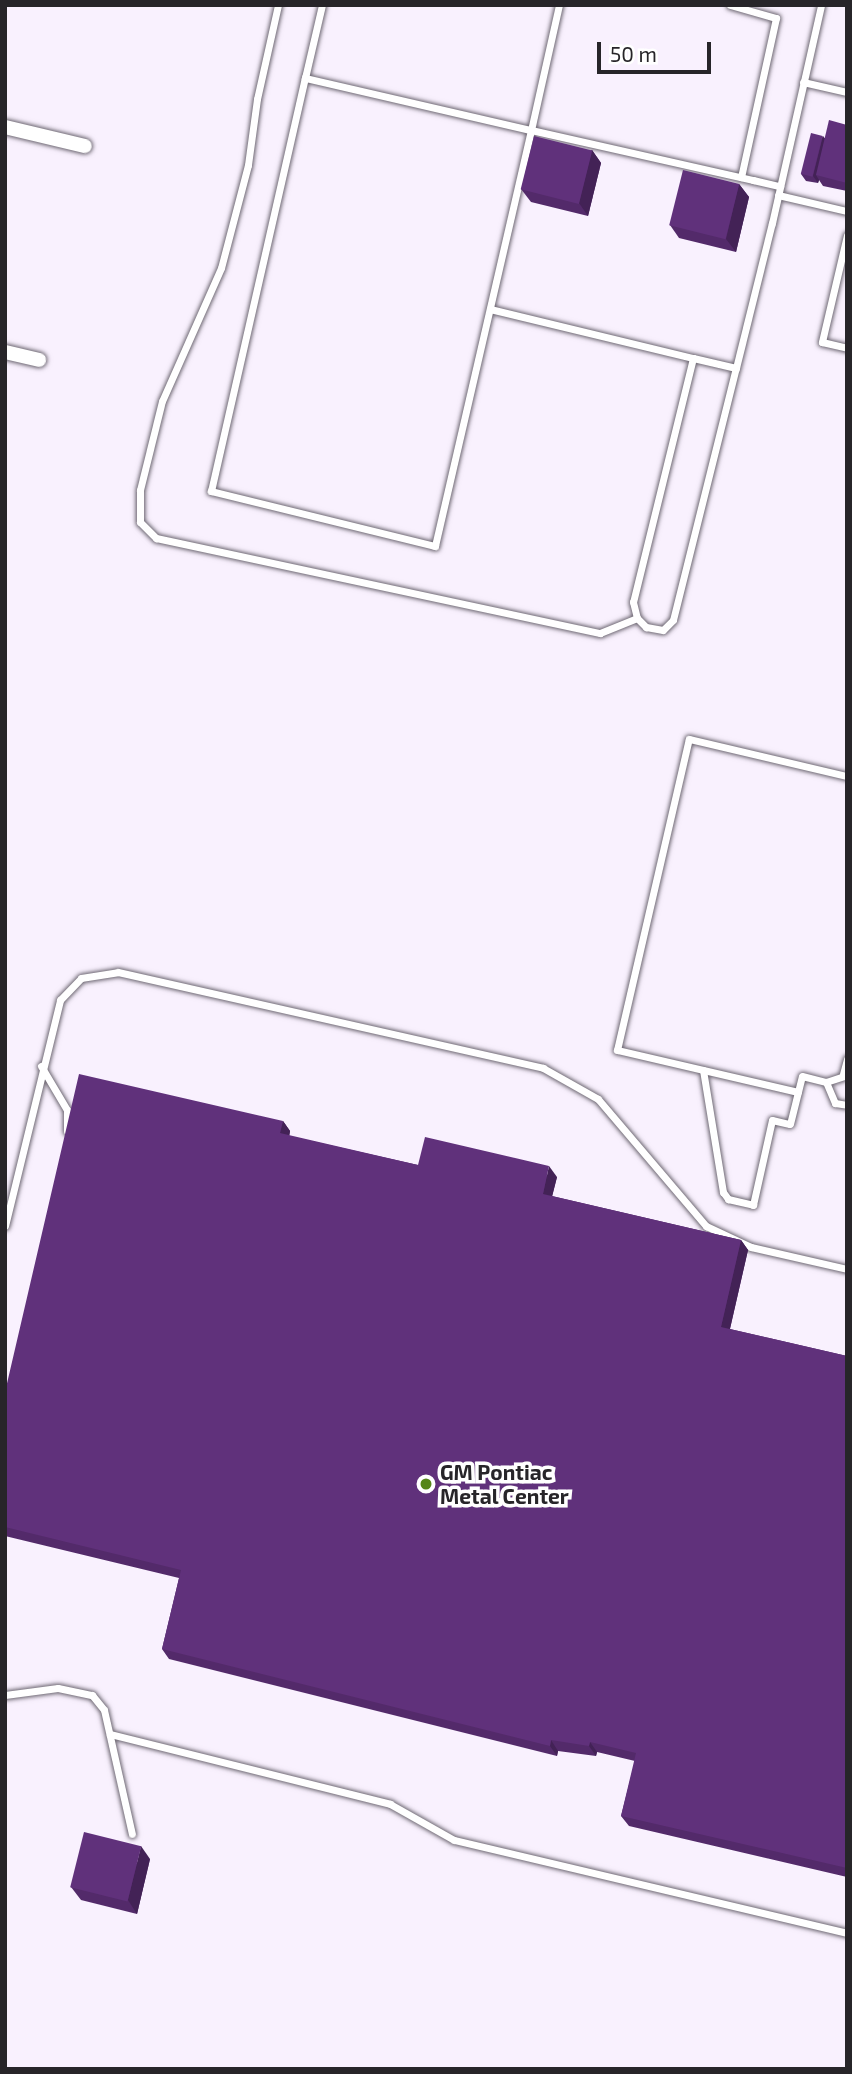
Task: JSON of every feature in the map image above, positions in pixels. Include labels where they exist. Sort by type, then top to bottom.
[{"type":"street","points":[[5,127],[85,146]]},
{"type":"street","points":[[5,352],[38,360]]},
{"type":"lane","points":[[278,5],[248,165],[224,256],[162,401],[140,490],[140,522],[156,538],[223,554],[243,553],[600,633],[636,618]]},
{"type":"lane","points":[[322,5],[211,491],[435,547],[559,5]]},
{"type":"lane","points":[[730,5],[776,18],[741,177]]},
{"type":"lane","points":[[693,358],[633,602],[636,618],[646,627],[663,630],[673,620],[778,195],[821,5]]},
{"type":"lane","points":[[305,78],[780,186]]},
{"type":"lane","points":[[803,82],[847,92]]},
{"type":"lane","points":[[778,195],[847,211]]},
{"type":"lane","points":[[847,235],[822,342],[847,348]]},
{"type":"lane","points":[[490,309],[736,368]]},
{"type":"lane","points":[[798,1092],[617,1049],[689,739],[847,776]]},
{"type":"lane","points":[[5,1226],[41,1066],[60,1000],[81,978],[118,972],[543,1068],[598,1099],[706,1226],[751,1247],[847,1269]]},
{"type":"lane","points":[[702,1070],[723,1192],[728,1199],[753,1205],[772,1120],[790,1124],[802,1076],[826,1082],[845,1075],[847,1059]]},
{"type":"lane","points":[[41,1066],[67,1110],[65,1141]]},
{"type":"lane","points":[[826,1082],[835,1103],[847,1105]]},
{"type":"lane","points":[[5,1695],[58,1688],[92,1695],[104,1710],[132,1834]]},
{"type":"lane","points":[[110,1734],[390,1804],[454,1840],[847,1933]]},
{"type":"building","points":[[829,120],[847,125],[847,183],[816,175]]},
{"type":"building","points":[[811,133],[823,136],[812,177],[801,174]]},
{"type":"building","points":[[534,136],[592,151],[579,204],[521,189]]},
{"type":"building","points":[[683,170],[739,184],[725,239],[669,225]]},
{"type":"building","name":"GM Pontiac Metal Center","points":[[79,1074],[283,1121],[280,1133],[418,1165],[425,1137],[549,1166],[543,1194],[741,1240],[721,1327],[847,1356],[847,1868],[621,1816],[636,1753],[590,1742],[589,1746],[551,1740],[550,1746],[162,1649],[181,1570],[5,1527],[5,1392]]},
{"type":"building","points":[[84,1832],[141,1846],[127,1902],[70,1887]]},
{"type":"place","name":"GM Pontiac Metal Center","points":[[426,1484]]}]
